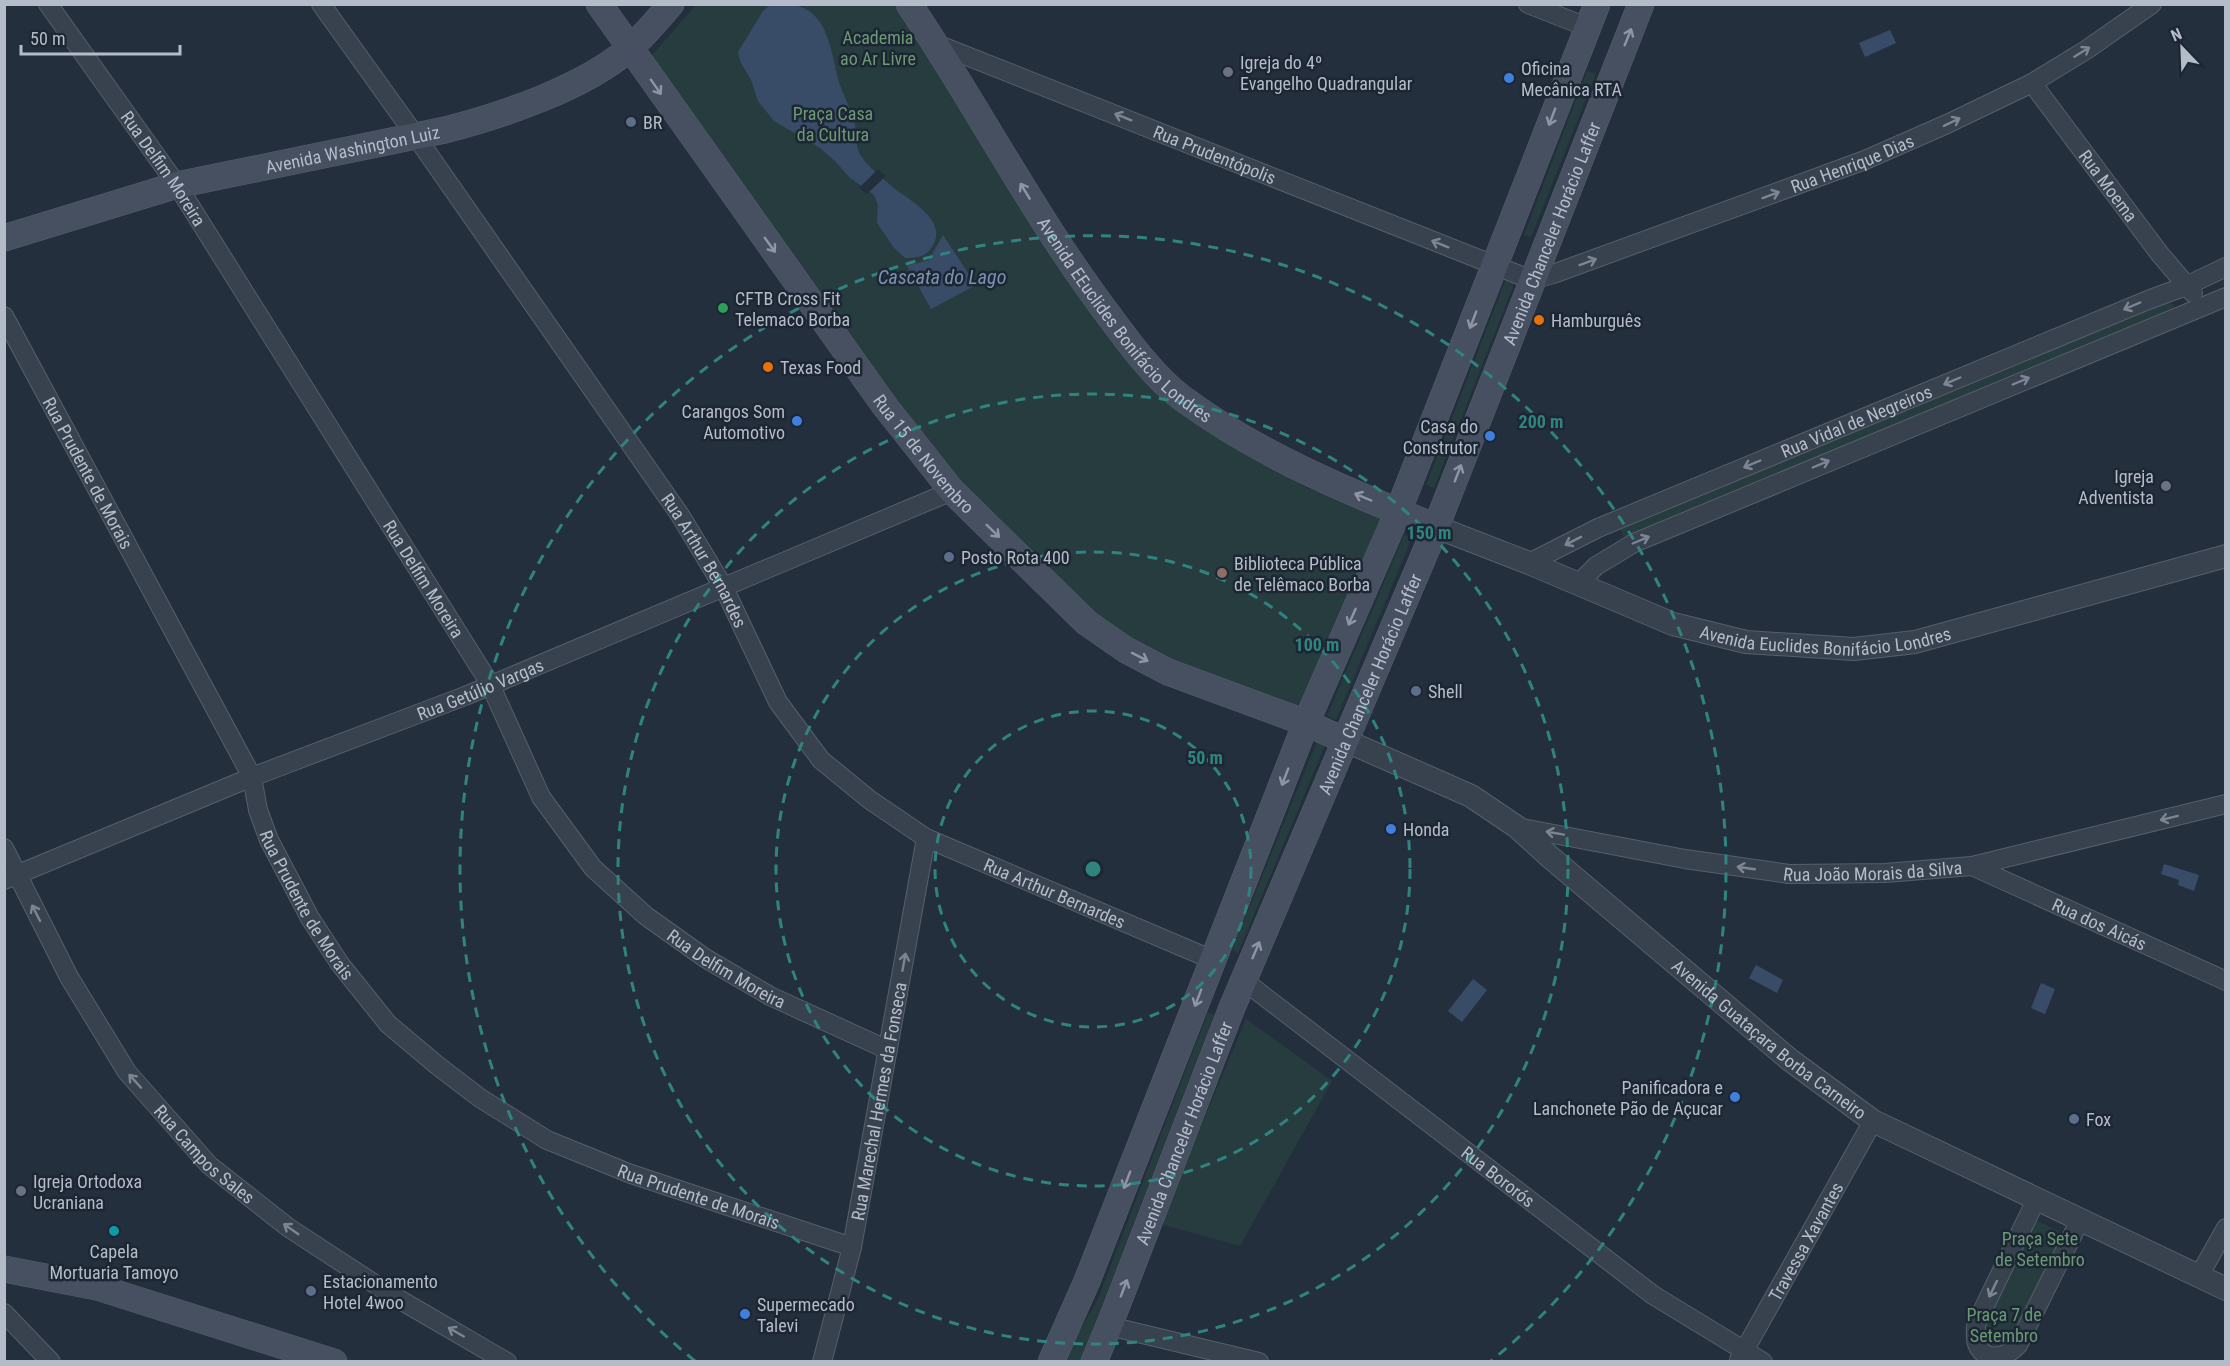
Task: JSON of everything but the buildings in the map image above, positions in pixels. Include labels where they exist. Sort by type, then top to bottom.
[{"type":"main road","name":"Rua 15 de Novembro","points":[[598,4],[884,405],[952,491],[1087,622],[1126,650],[1168,672],[1306,723],[1344,740]]},
{"type":"main road","name":"Avenida Washington Luiz","points":[[4,238],[177,185],[445,130],[483,120],[565,88],[630,48],[672,4]]},
{"type":"main road","name":"Avenida EEuclides Bonifácio Londres","points":[[909,4],[1084,284],[1139,355],[1181,397],[1229,429],[1296,468],[1437,527]]},
{"type":"main road","name":"Avenida Chanceler Horácio Laffer","points":[[1094,1362],[1243,980],[1437,527],[1641,4]]},
{"type":"main road","name":"Avenida Chanceler Horácio Laffer","points":[[1052,1362],[1087,1281],[1306,723],[1398,512],[1592,16]]},
{"type":"main road","points":[[4,1269],[97,1287],[334,1362]]},
{"type":"street","name":"Rua Delfim Moreira","points":[[48,4],[177,185],[490,684],[541,797],[593,868],[637,908],[705,958],[770,996],[888,1050]]},
{"type":"street","name":"Rua Arthur Bernardes","points":[[321,4],[680,516],[724,588],[778,702],[821,760],[870,800],[926,838],[1213,960]]},
{"type":"street","points":[[1528,4],[1592,16]]},
{"type":"street","name":"Rua Henrique Dias","points":[[1532,280],[1865,160],[1947,124],[2032,82],[2086,50],[2151,4]]},
{"type":"street","name":"Rua Prudentópolis","points":[[934,43],[1532,280]]},
{"type":"street","name":"Rua Moema","points":[[2032,82],[2159,254],[2205,306]]},
{"type":"street","name":"Rua Vidal de Negreiros","points":[[1529,563],[1598,528],[2186,286],[2226,267]]},
{"type":"street","name":"Rua Vidal de Negreiros","points":[[1577,585],[1596,566],[1634,543],[2226,297]]},
{"type":"street","name":"Rua Prudente de Morais","points":[[4,316],[252,777],[258,810],[269,840],[310,918],[340,964],[388,1024],[480,1098],[548,1140],[631,1174],[852,1247]]},
{"type":"street","name":"Rua Getúlio Vargas","points":[[11,877],[252,777],[465,696],[952,491]]},
{"type":"street","name":"Avenida Euclides Bonifácio Londres","points":[[1437,527],[1673,624],[1746,642],[1854,649],[1916,642],[2226,556]]},
{"type":"street","name":"Avenida Guataçara Borba Carneiro","points":[[1344,740],[1471,796],[1517,827],[1790,1060],[1873,1121],[2226,1289]]},
{"type":"street","name":"Rua João Morais da Silva","points":[[1517,827],[1685,860],[1789,874],[1885,873],[1972,866],[2226,804]]},
{"type":"street","name":"Rua Marechal Hermes da Fonseca","points":[[822,1362],[852,1247],[926,838]]},
{"type":"street","name":"Rua Campos Sales","points":[[4,848],[11,877],[127,1072],[209,1164],[289,1228],[390,1294],[507,1362]]},
{"type":"street","name":"Rua dos Aicás","points":[[1972,866],[2226,981]]},
{"type":"street","name":"Rua Bororós","points":[[1243,980],[1653,1295],[1741,1356],[1764,1362]]},
{"type":"street","name":"Travessa Xavantes","points":[[1741,1356],[1873,1121]]},
{"type":"street","points":[[2037,1198],[1976,1324],[1976,1342],[1981,1351],[1988,1356],[2003,1356],[2018,1345],[2080,1220]]},
{"type":"street","points":[[2199,1276],[2226,1228]]},
{"type":"street","points":[[4,1313],[51,1362]]},
{"type":"street","points":[[1109,1326],[1259,1362]]},
{"type":"green space","name":"Praça Casa da Cultura","points":[[696,5],[898,5],[1119,350],[1195,424],[1308,488],[1388,520],[1300,712],[1132,646],[982,511],[903,419],[645,63]]},
{"type":"green space","points":[[1587,71],[1596,74],[1531,237],[1524,235]]},
{"type":"green space","points":[[1507,276],[1516,279],[1434,488],[1426,485]]},
{"type":"green space","points":[[2163,301],[2175,305],[2168,314],[1625,541],[1618,523]]},
{"type":"green space","points":[[1404,535],[1412,538],[1336,720],[1327,716]]},
{"type":"green space","points":[[1318,739],[1326,743],[1238,953],[1232,950]]},
{"type":"green space","points":[[1208,1012],[1214,1015],[1083,1361],[1062,1362],[1098,1299]]},
{"type":"green space","points":[[1246,1019],[1332,1081],[1240,1246],[1160,1224]]},
{"type":"green space","name":"Praça Sete de Setembro","points":[[2030,1217],[2071,1237],[2004,1354],[1978,1341]]},
{"type":"water","points":[[790,4],[805,9],[821,24],[854,120],[856,143],[861,156],[881,177],[918,205],[932,220],[936,237],[930,250],[924,255],[905,258],[894,248],[877,223],[878,205],[874,195],[849,177],[820,148],[774,121],[758,101],[738,52],[763,11],[770,5]]},
{"type":"water","points":[[1890,30],[1896,43],[1865,57],[1859,43]]},
{"type":"water","name":"Cascata do Lago","points":[[943,235],[976,285],[931,309],[907,266],[929,260]]},
{"type":"water","points":[[2164,864],[2199,875],[2194,891],[2178,885],[2179,880],[2161,874]]},
{"type":"water","points":[[1756,965],[1783,980],[1777,993],[1749,978]]},
{"type":"water","points":[[1473,979],[1487,990],[1462,1022],[1448,1011]]},
{"type":"water","points":[[2041,983],[2055,989],[2045,1014],[2031,1008]]},
{"type":"pier","points":[[878,169],[886,176],[867,194],[859,188]]},
{"type":"place","name":"Igreja do 4º Evangelho Quadrangular","points":[[1228,72]]},
{"type":"place","name":"Oficina Mecânica RTA","points":[[1509,78]]},
{"type":"place","name":"BR","points":[[631,122]]},
{"type":"place","name":"CFTB Cross Fit Telemaco Borba","points":[[723,308]]},
{"type":"place","name":"Hamburguês","points":[[1539,320]]},
{"type":"place","name":"Texas Food","points":[[768,367]]},
{"type":"place","name":"Carangos Som Automotivo","points":[[797,421]]},
{"type":"place","name":"Casa do Construtor","points":[[1490,436]]},
{"type":"place","name":"Igreja Adventista","points":[[2166,486]]},
{"type":"place","name":"Posto Rota 400","points":[[949,557]]},
{"type":"place","name":"Biblioteca Pública de Telêmaco Borba","points":[[1222,573]]},
{"type":"place","name":"Shell","points":[[1416,691]]},
{"type":"place","name":"Honda","points":[[1391,829]]},
{"type":"place","name":"Panificadora e Lanchonete Pão de Açucar","points":[[1735,1097]]},
{"type":"place","name":"Fox","points":[[2074,1119]]},
{"type":"place","name":"Igreja Ortodoxa Ucraniana","points":[[21,1191]]},
{"type":"place","name":"Capela Mortuaria Tamoyo","points":[[114,1231]]},
{"type":"place","name":"Estacionamento Hotel 4woo","points":[[311,1291]]},
{"type":"place","name":"Supermecado Talevi","points":[[745,1314]]},
{"type":"park label","name":"Academia ao Ar Livre","points":[[878,47]]},
{"type":"park label","name":"Praça 7 de Setembro","points":[[2004,1324]]}]
